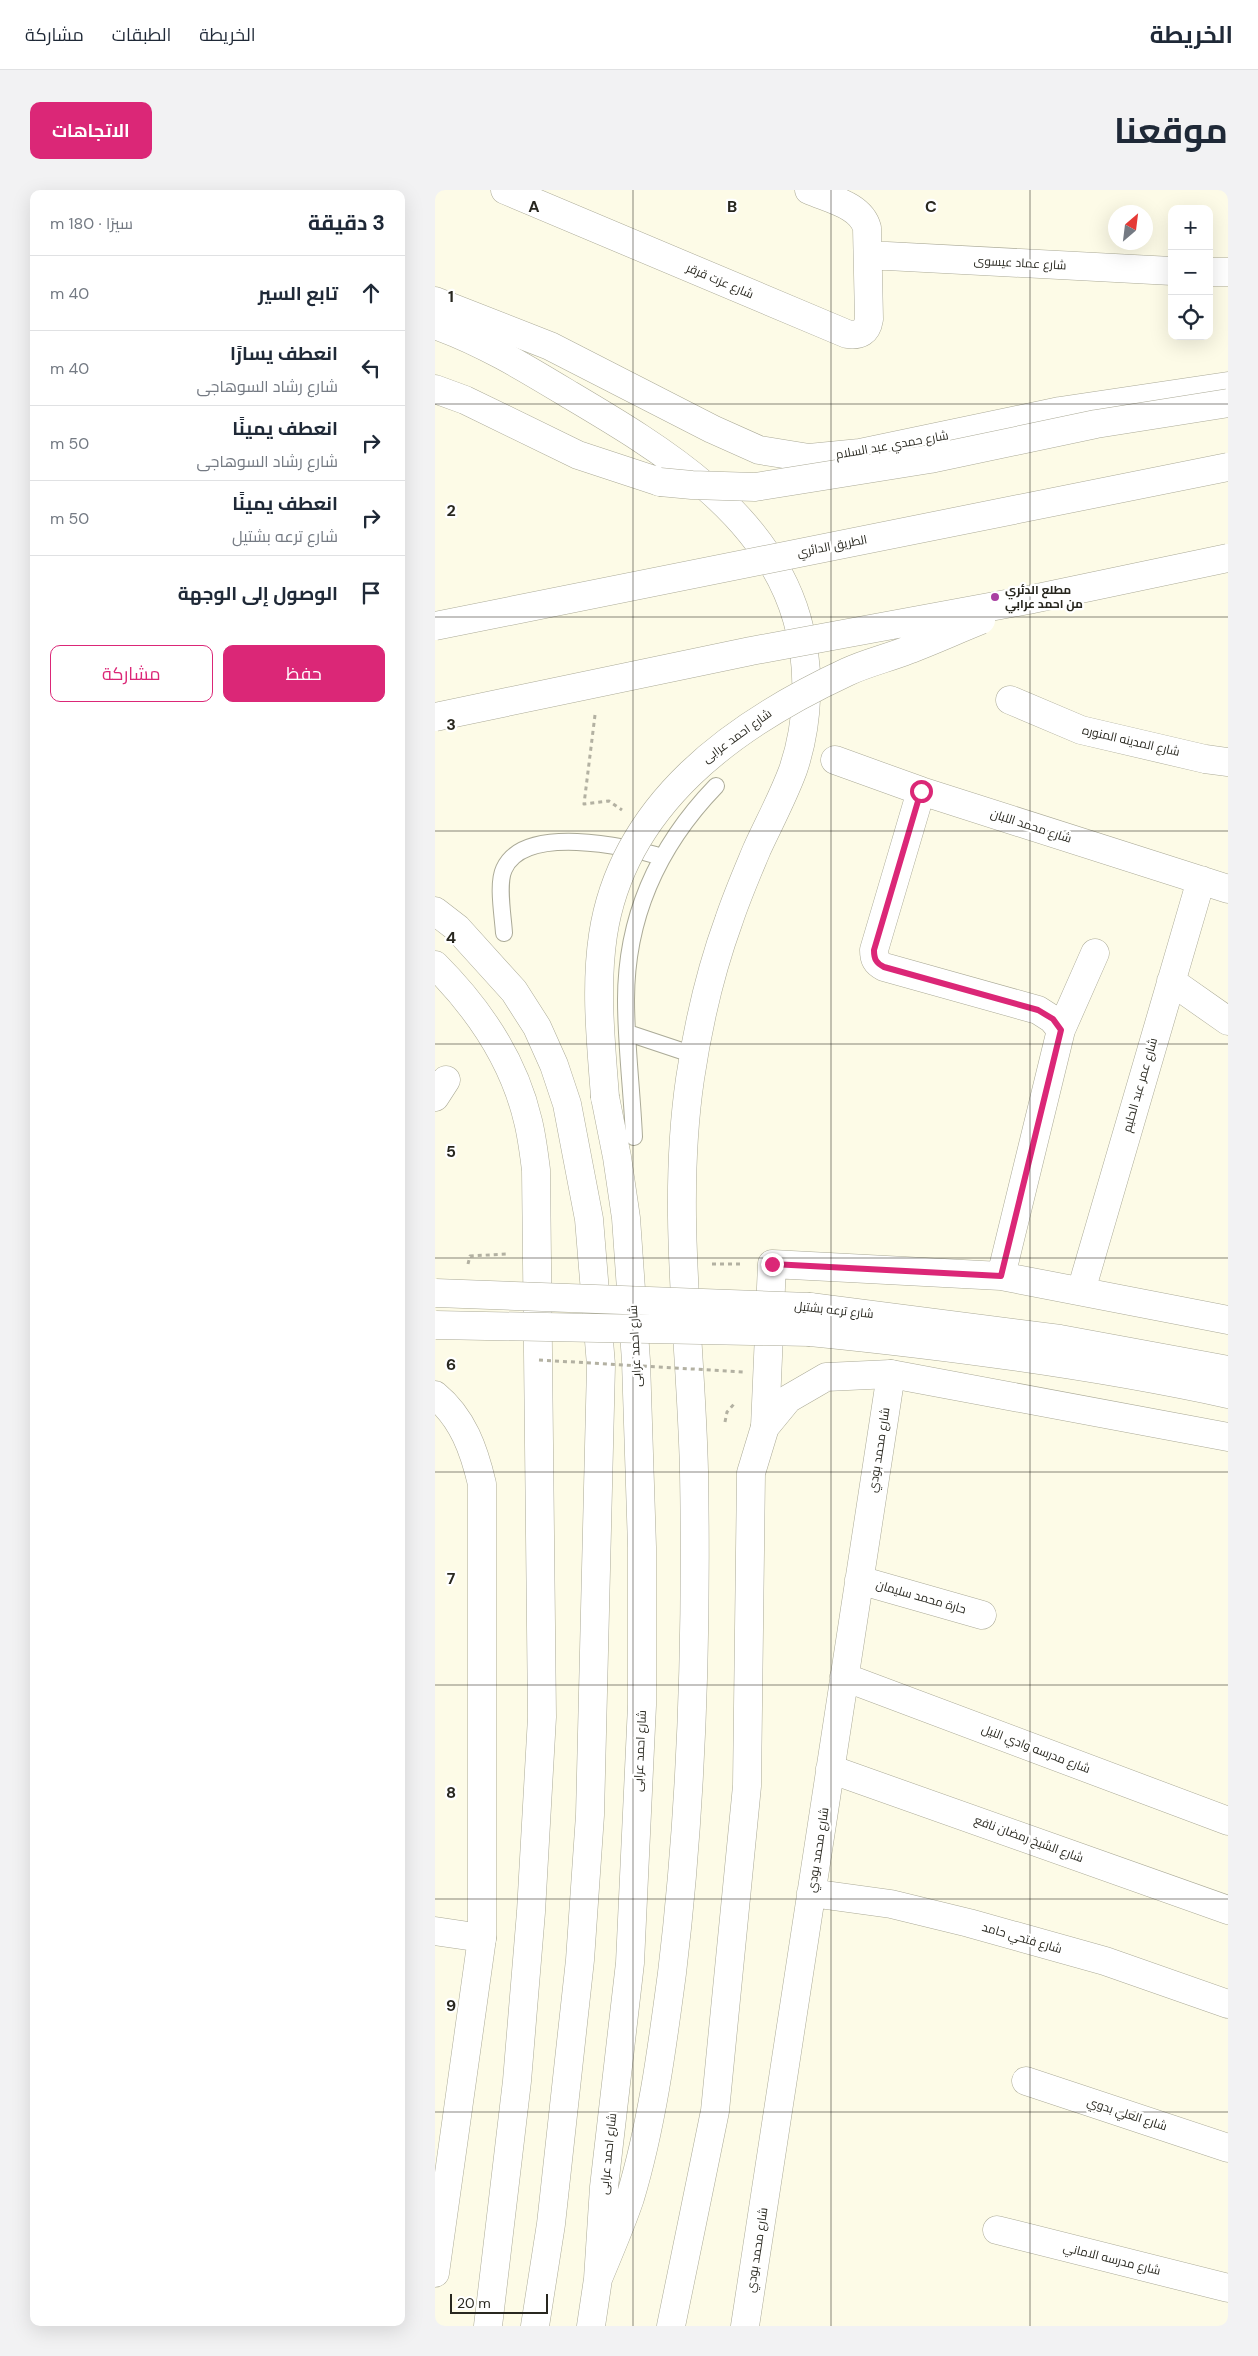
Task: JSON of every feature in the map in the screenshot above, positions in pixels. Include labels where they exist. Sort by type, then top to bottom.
[{"type":"main road","name":"شارع عزت قرقر","points":[[505,190],[855,336],[863,333],[868,327],[868,255]]},
{"type":"main road","points":[[809,190],[861,214],[867,228],[868,255]]},
{"type":"main road","name":"شارع عماد عيسوى","points":[[868,255],[1168,271]]},
{"type":"main road","points":[[1213,272],[1228,272]]},
{"type":"main road","name":"شارع حمدي عبد السلام","points":[[435,301],[479,331],[550,346],[712,429],[759,450],[809,458],[860,453],[1060,411],[1228,386]]},
{"type":"main road","points":[[435,325],[479,331],[668,456],[711,491],[751,530],[778,572],[797,619],[806,668],[805,719],[794,767],[727,924],[705,1002],[694,1055],[686,1115],[683,1164],[684,1264],[694,1479],[693,1691],[682,1883],[664,2032],[650,2116],[629,2198],[599,2279]]},
{"type":"main road","points":[[435,389],[465,400],[578,455],[660,482],[755,487],[930,459],[1096,424],[1228,403]]},
{"type":"main road","name":"الطريق الدائري","points":[[435,626],[1228,466]]},
{"type":"main road","points":[[435,716],[751,651],[1028,600],[1228,558]]},
{"type":"main road","name":"شارع احمد عرابى","points":[[591,2326],[599,2279],[605,2170],[630,1963],[642,1696],[643,1547],[636,1360],[626,1218],[617,1157],[605,1097],[600,1037],[599,977],[603,934],[614,892],[630,853],[652,816],[679,783],[711,753],[777,707],[849,671],[907,651],[1028,600]]},
{"type":"main road","name":"شارع المدينه المنوره","points":[[1010,700],[1081,730],[1205,759],[1228,762]]},
{"type":"main road","name":"شارع محمد اللبان","points":[[835,760],[921,791],[1228,889]]},
{"type":"main road","points":[[921,791],[874,950],[874,957],[878,964],[1038,1010],[1053,1019],[1061,1030]]},
{"type":"main road","name":"شارع عمر عبد الحليم","points":[[1081,1291],[1201,880]]},
{"type":"main road","points":[[435,911],[457,928],[514,991],[537,1027],[554,1065],[567,1104],[589,1218],[601,1366],[590,1815],[580,1960],[551,2224],[535,2326]]},
{"type":"main road","points":[[1001,1276],[1061,1030],[1095,953]]},
{"type":"main road","points":[[435,965],[457,987],[488,1028],[511,1072],[528,1120],[537,1170],[542,1717],[531,1912],[517,2081],[488,2326]]},
{"type":"main road","points":[[1171,981],[1228,1021]]},
{"type":"main road","points":[[671,2326],[715,2111],[747,1786],[751,1473],[765,1427],[772,1264],[1001,1276],[1228,1320]]},
{"type":"main road","name":"شارع ترعه بشتيل","points":[[436,1293],[810,1319],[1060,1339],[1228,1370]]},
{"type":"main road","name":"شارع ترعه بشتيل","points":[[436,1325],[810,1319],[1167,1381],[1228,1394]]},
{"type":"main road","points":[[765,1427],[788,1399],[827,1377],[891,1374],[1228,1437]]},
{"type":"main road","name":"شارع محمد بودي","points":[[745,2326],[891,1374]]},
{"type":"main road","points":[[435,1395],[455,1417],[468,1437],[477,1460],[482,1484],[482,1938],[435,2273]]},
{"type":"main road","name":"حارة محمد سليمان","points":[[859,1580],[982,1615]]},
{"type":"main road","name":"شارع مدرسه وادي النيل","points":[[844,1677],[1228,1821]]},
{"type":"main road","name":"شارع الشيخ رمضان نافع","points":[[830,1769],[1228,1910]]},
{"type":"main road","name":"شارع فتحي حامد","points":[[811,1893],[891,1904],[969,1923],[1105,1961],[1228,2004]]},
{"type":"main road","points":[[435,1931],[482,1938]]},
{"type":"main road","name":"شارع العلي بدوي","points":[[1026,2081],[1228,2148]]},
{"type":"main road","name":"شارع مدرسه الاماني","points":[[997,2230],[1228,2288]]},
{"type":"lane","points":[[634,1136],[625,1000],[632,936],[641,905],[662,857],[682,824],[716,786]]},
{"type":"lane","points":[[504,933],[501,878],[504,868],[519,852],[528,848],[557,843],[595,843],[634,849],[662,857]]},
{"type":"lane","points":[[628,1033],[694,1055]]},
{"type":"path","points":[[584,804],[590,750]]},
{"type":"path","points":[[684,1264],[772,1264]]},
{"type":"path","points":[[537,1360],[744,1372]]},
{"type":"place","name":"مطلع الدئري من احمد عرابي","points":[[995,597]]},
{"type":"route","points":[[772,1264],[1001,1276],[1061,1030],[1053,1019],[1038,1010],[878,964],[874,957],[874,950],[921,791]]}]
